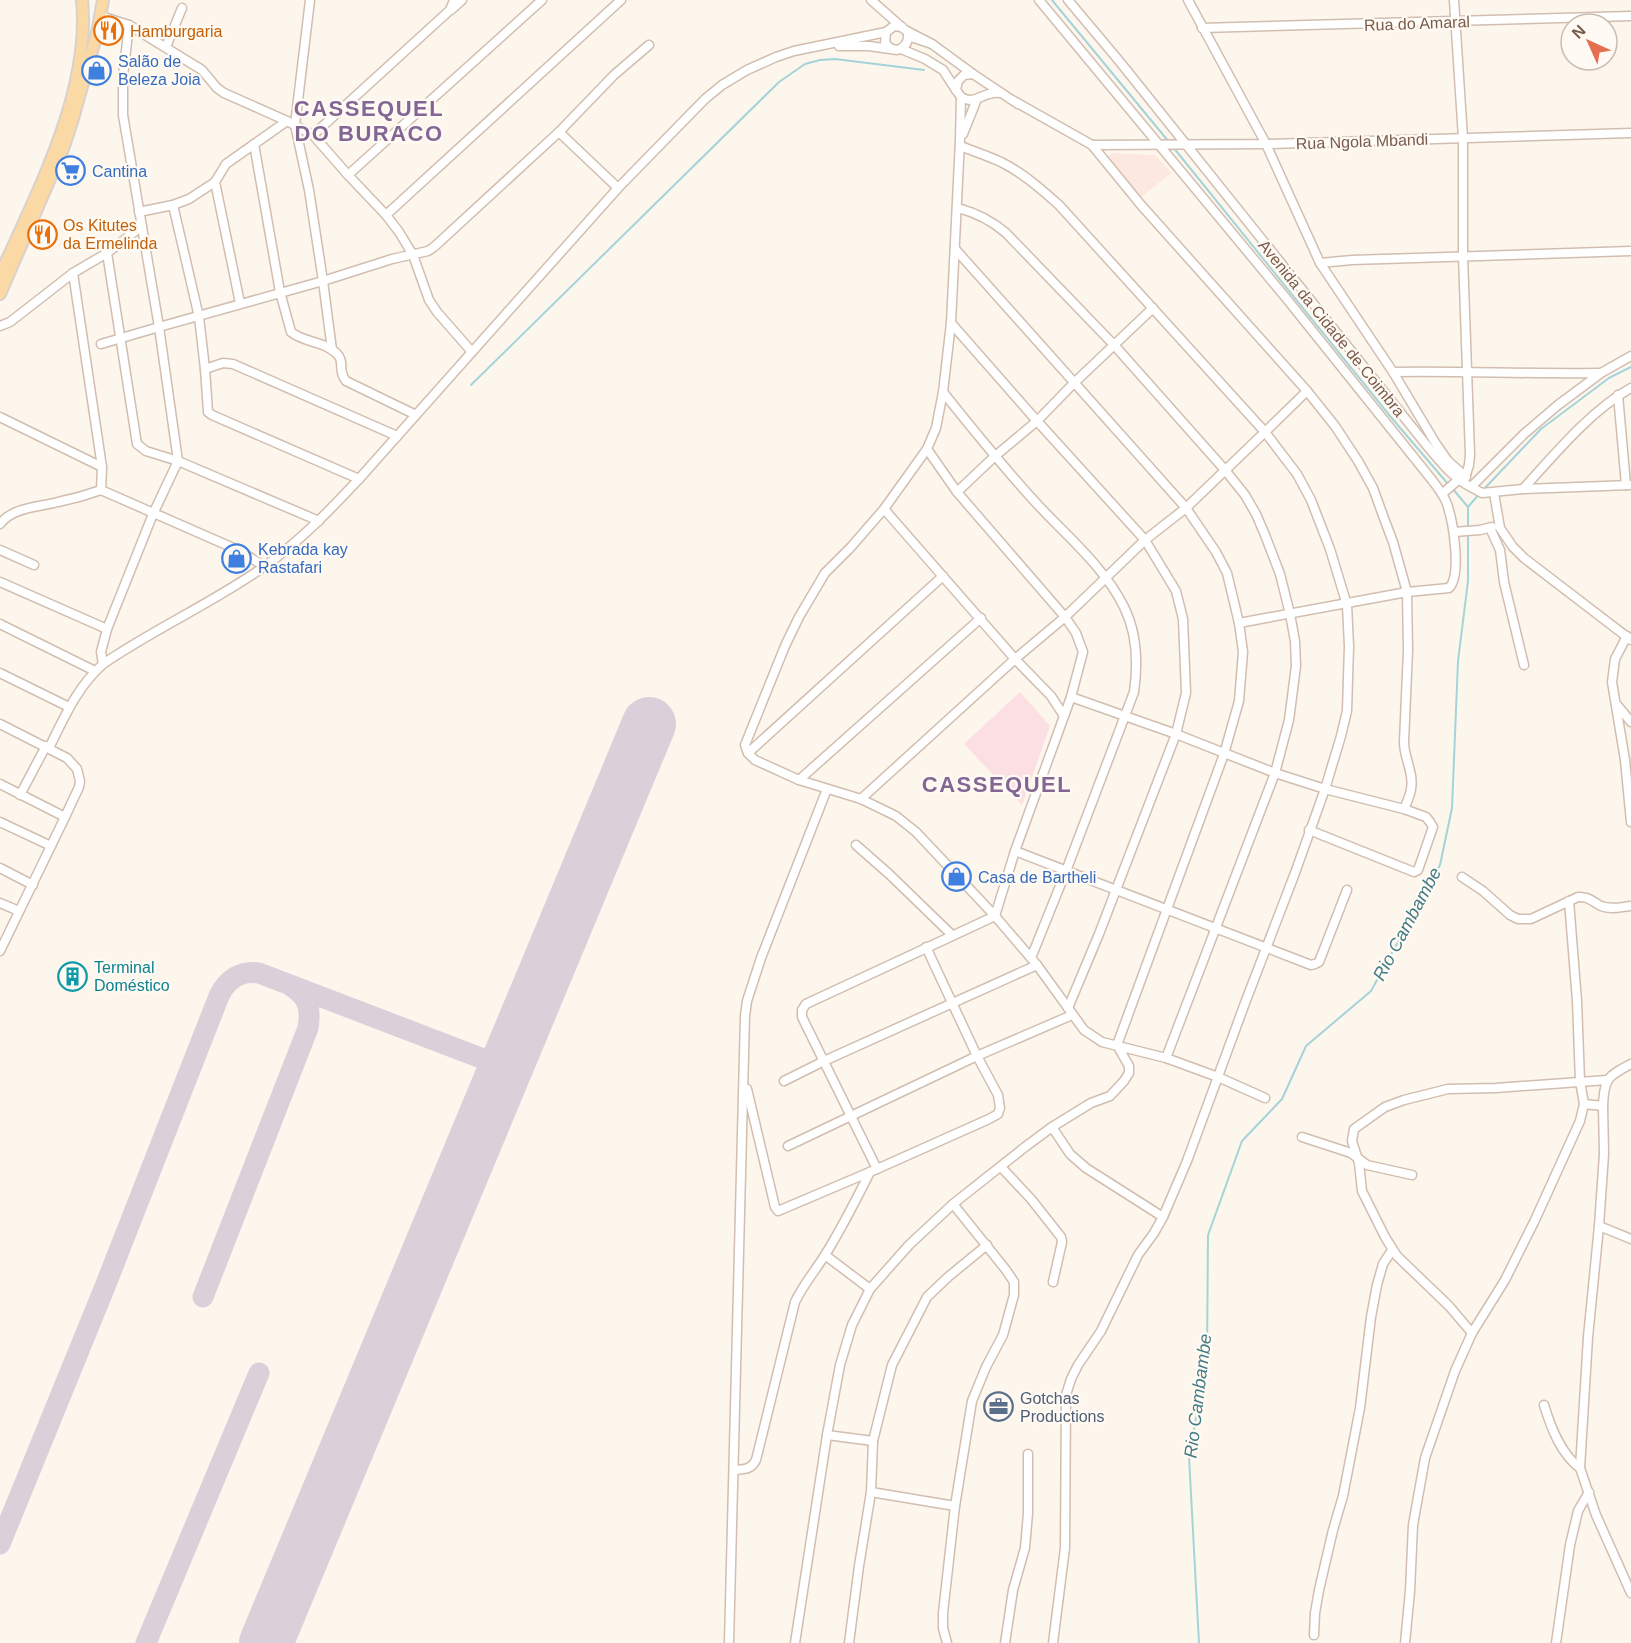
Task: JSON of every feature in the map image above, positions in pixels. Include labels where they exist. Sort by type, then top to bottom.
[{"type":"main road","points":[[0,274],[42,181],[66,116],[81,48],[82,0]]},
{"type":"main road","points":[[0,294],[63,149],[101,16],[103,0]]},
{"type":"street","points":[[310,0],[291,123],[309,190],[332,350]]},
{"type":"street","points":[[450,10],[454,0]]},
{"type":"street","points":[[313,135],[462,0]]},
{"type":"street","points":[[348,175],[542,0]]},
{"type":"street","points":[[386,215],[621,0]]},
{"type":"street","name":"Avenida da Cidade de Coimbra","points":[[1039,0],[1444,492],[1457,532],[1453,584],[1449,588],[1407,592]]},
{"type":"street","name":"Avenida da Cidade de Coimbra","points":[[1068,0],[1120,62],[1183,146],[1428,447],[1463,482]]},
{"type":"street","points":[[1188,0],[1266,144],[1320,263],[1393,372],[1436,444],[1463,482],[1482,493],[1629,485],[1618,394]]},
{"type":"street","points":[[1454,0],[1463,138],[1463,256],[1470,455],[1463,482]]},
{"type":"street","points":[[874,3],[902,27],[932,44],[1018,104]]},
{"type":"street","points":[[874,3],[888,30]]},
{"type":"street","points":[[166,47],[182,8]]},
{"type":"street","points":[[101,16],[129,26],[166,47],[202,70],[224,93],[313,135],[399,232],[413,255],[429,300],[472,352]]},
{"type":"street","name":"Rua do Amaral","points":[[1202,28],[1631,16]]},
{"type":"street","points":[[103,664],[100,652],[107,629],[153,514],[178,461],[159,327],[123,115],[123,76],[129,26]]},
{"type":"street","points":[[20,795],[69,707],[94,671],[245,580],[285,551],[319,521],[618,188],[705,99],[722,85],[747,70],[776,57],[888,30],[894,26],[902,27]]},
{"type":"street","points":[[888,30],[884,39],[890,48],[925,58],[943,70],[959,96],[969,101],[999,93],[1092,145],[1141,205],[1307,391],[1335,426],[1373,488],[1393,543],[1407,592],[1408,650],[1404,752],[1412,783],[1411,794],[1404,809]]},
{"type":"street","points":[[794,51],[844,45],[897,49],[907,44],[908,36],[932,44]]},
{"type":"street","points":[[101,344],[392,259],[428,251],[559,132],[614,75],[649,45]]},
{"type":"street","points":[[960,143],[984,87],[981,79],[976,75],[964,75],[958,81],[956,90],[959,96],[960,143],[956,250],[951,323],[943,392],[936,428],[927,449],[884,509],[825,573],[785,646],[745,746],[754,760],[799,780],[861,799],[896,816],[916,832],[1034,962],[1084,1030],[1093,1037],[1102,1042],[1166,1058],[1218,1077],[1265,1098]]},
{"type":"street","points":[[139,212],[189,199],[215,182],[226,164],[254,144],[291,123]]},
{"type":"street","points":[[559,132],[618,188]]},
{"type":"street","name":"Rua Ngola Mbandi","points":[[1092,145],[1183,146],[1631,133]]},
{"type":"street","points":[[960,143],[1001,162],[1029,179],[1059,205],[1265,432],[1297,474],[1311,500],[1330,549],[1347,604],[1349,646],[1347,711],[1325,789],[1187,1161],[1163,1217],[1138,1255],[1101,1331],[1078,1365],[1066,1395],[1065,1548],[1053,1643]]},
{"type":"street","points":[[254,144],[280,292],[293,334],[332,350],[342,360],[340,372],[346,381],[416,415]]},
{"type":"street","points":[[215,182],[240,303]]},
{"type":"street","points":[[173,205],[199,316],[208,412],[359,478]]},
{"type":"street","points":[[958,208],[983,216],[1006,233],[1115,346],[1225,470],[1245,495],[1256,514],[1280,574],[1290,614],[1295,641],[1296,666],[1289,720],[1275,773],[1166,1058]]},
{"type":"street","points":[[0,326],[10,322],[73,273],[107,253],[142,226]]},
{"type":"street","points":[[795,1643],[827,1434],[840,1365],[852,1325],[870,1289],[909,1245],[953,1204],[1052,1127],[1091,1103],[1110,1096],[1124,1082],[1129,1066],[1117,1045],[1224,754],[1239,700],[1243,652],[1239,623],[1227,573],[1216,552],[1186,508],[956,250]]},
{"type":"street","points":[[1320,263],[1631,251]]},
{"type":"street","points":[[107,253],[137,444],[146,451],[178,461],[319,521]]},
{"type":"street","points":[[73,273],[102,467],[100,490]]},
{"type":"street","points":[[957,492],[994,457],[1037,422],[1074,383],[1153,308]]},
{"type":"street","points":[[788,1146],[1070,1011],[1176,734],[1186,693],[1184,619],[1176,591],[1145,540],[1037,422],[951,323]]},
{"type":"street","points":[[1444,492],[1463,482],[1601,373],[1631,356]]},
{"type":"street","points":[[205,369],[223,363],[233,364],[397,436]]},
{"type":"street","points":[[1393,372],[1601,373]]},
{"type":"street","points":[[1523,489],[1570,438],[1618,394],[1631,388]]},
{"type":"street","points":[[861,799],[1065,617],[1145,540],[1186,508],[1307,391]]},
{"type":"street","points":[[784,1081],[952,1004],[1034,962],[1134,692],[1137,669],[1135,640],[1125,608],[1106,577],[994,457],[943,392]]},
{"type":"street","points":[[0,417],[102,467]]},
{"type":"street","points":[[873,1171],[850,1116],[802,1017],[802,1010],[806,1004],[994,916],[1071,697],[1083,652],[1076,633],[1065,617],[957,492],[927,449]]},
{"type":"street","points":[[0,524],[7,516],[17,511],[100,490],[238,550],[264,567]]},
{"type":"street","points":[[1494,492],[1494,526],[1504,582],[1524,664]]},
{"type":"street","points":[[884,509],[1051,696],[1064,716]]},
{"type":"street","points":[[1457,532],[1494,526]]},
{"type":"street","points":[[1494,526],[1524,558],[1629,638],[1615,659],[1613,691],[1617,704],[1629,788],[1631,822]]},
{"type":"street","points":[[0,550],[34,565]]},
{"type":"street","points":[[748,753],[943,576]]},
{"type":"street","points":[[0,582],[107,629]]},
{"type":"street","points":[[1239,623],[1407,592]]},
{"type":"street","points":[[799,780],[981,618]]},
{"type":"street","points":[[0,624],[94,671]]},
{"type":"street","points":[[0,673],[69,707]]},
{"type":"street","points":[[1071,697],[1176,734],[1275,773],[1325,789],[1404,809],[1426,817],[1433,827],[1415,872],[1309,830]]},
{"type":"street","points":[[1617,704],[1631,722]]},
{"type":"street","points":[[0,724],[47,747],[74,764],[79,775],[79,787],[0,951]]},
{"type":"street","points":[[0,784],[65,817]]},
{"type":"street","points":[[729,1643],[747,1001],[760,958],[827,789]]},
{"type":"street","points":[[0,822],[51,846]]},
{"type":"street","points":[[856,845],[952,935]]},
{"type":"street","points":[[1015,852],[1311,964],[1319,962],[1347,890]]},
{"type":"street","points":[[0,868],[33,885]]},
{"type":"street","points":[[1462,877],[1518,919],[1531,919],[1583,896],[1601,906],[1610,908],[1631,906]]},
{"type":"street","points":[[1405,1643],[1413,1525],[1425,1458],[1455,1371],[1472,1333],[1505,1280],[1520,1250],[1580,1121],[1584,1104],[1580,1081],[1577,1001],[1569,901]]},
{"type":"street","points":[[0,903],[19,911]]},
{"type":"street","points":[[744,1075],[776,1209],[780,1210],[998,1114],[1000,1108],[998,1095],[977,1056],[926,947]]},
{"type":"street","points":[[1631,1064],[1615,1072],[1607,1080],[1604,1089],[1604,1154],[1588,1337],[1581,1468],[1596,1515],[1631,1593]]},
{"type":"street","points":[[1472,1333],[1449,1306],[1392,1250],[1362,1191],[1357,1156],[1352,1141],[1354,1129],[1375,1113],[1404,1100],[1448,1089],[1607,1080]]},
{"type":"street","points":[[1584,1104],[1603,1106]]},
{"type":"street","points":[[1052,1127],[1070,1154],[1086,1168],[1163,1217]]},
{"type":"street","points":[[1302,1137],[1351,1153],[1367,1165],[1412,1175]]},
{"type":"street","points":[[1001,1167],[1061,1237],[1062,1242],[1053,1282]]},
{"type":"street","points":[[734,1470],[748,1469],[756,1460],[795,1302],[849,1215],[873,1171]]},
{"type":"street","points":[[947,1643],[943,1628],[943,1613],[955,1506],[972,1401],[1003,1335],[1014,1295],[1014,1282],[1006,1270],[953,1204]]},
{"type":"street","points":[[1599,1226],[1631,1239]]},
{"type":"street","points":[[849,1643],[871,1492],[873,1441],[892,1365],[927,1296],[987,1245]]},
{"type":"street","points":[[1314,1635],[1319,1590],[1333,1530],[1344,1496],[1360,1408],[1377,1285],[1383,1264],[1392,1250]]},
{"type":"street","points":[[825,1255],[870,1289]]},
{"type":"street","points":[[1544,1405],[1547,1417],[1559,1441],[1572,1462],[1581,1468]]},
{"type":"street","points":[[827,1434],[873,1441]]},
{"type":"street","points":[[1005,1643],[1013,1590],[1025,1548],[1028,1513],[1028,1454]]},
{"type":"street","points":[[871,1492],[955,1506]]},
{"type":"street","points":[[1556,1643],[1578,1511],[1589,1492]]},
{"type":"shaded area","points":[[1112,153],[1155,155],[1171,173],[1140,198],[1107,158]]},
{"type":"shaded area","points":[[1020,692],[1050,726],[1022,805],[964,744]]},
{"type":"waterway","points":[[1052,0],[1169,142]]},
{"type":"waterway","points":[[471,385],[779,82],[805,64],[820,60],[835,59],[924,70]]},
{"type":"waterway","points":[[1173,147],[1390,416],[1448,484]]},
{"type":"waterway","points":[[1484,489],[1541,429],[1609,378],[1631,367]]},
{"type":"waterway","points":[[1452,488],[1468,507]]},
{"type":"waterway","points":[[1468,507],[1480,493]]},
{"type":"waterway","name":"Rio Cambambe","points":[[1468,507],[1468,528]]},
{"type":"waterway","name":"Rio Cambambe","points":[[1199,1643],[1189,1457],[1207,1356],[1208,1235],[1242,1141],[1282,1099],[1306,1046],[1371,991],[1440,865],[1452,808],[1458,661],[1468,581],[1468,533]]},
{"type":"taxiway","points":[[0,1544],[104,1289],[219,996],[230,980],[241,974],[259,973],[507,1068]]},
{"type":"taxiway","points":[[203,1297],[308,1028],[309,1009],[305,999],[291,986]]},
{"type":"taxiway","points":[[146,1643],[259,1373]]},
{"type":"runway","points":[[266,1643],[649,724]]},
{"type":"place","name":"Hamburgaria","points":[[109,31]]},
{"type":"place","name":"Salão de Beleza Joia","points":[[97,70]]},
{"type":"place","name":"Cantina","points":[[71,171]]},
{"type":"place","name":"Os Kitutes da Ermelinda","points":[[42,234]]},
{"type":"place","name":"Kebrada kay Rastafari","points":[[237,558]]},
{"type":"place","name":"Casa de Bartheli","points":[[957,877]]},
{"type":"place","name":"Terminal Doméstico","points":[[73,976]]},
{"type":"place","name":"Gotchas Productions","points":[[999,1407]]},
{"type":"district","name":"CASSEQUEL DO BURACO","points":[[369,120]]},
{"type":"district","name":"CASSEQUEL","points":[[997,784]]}]
